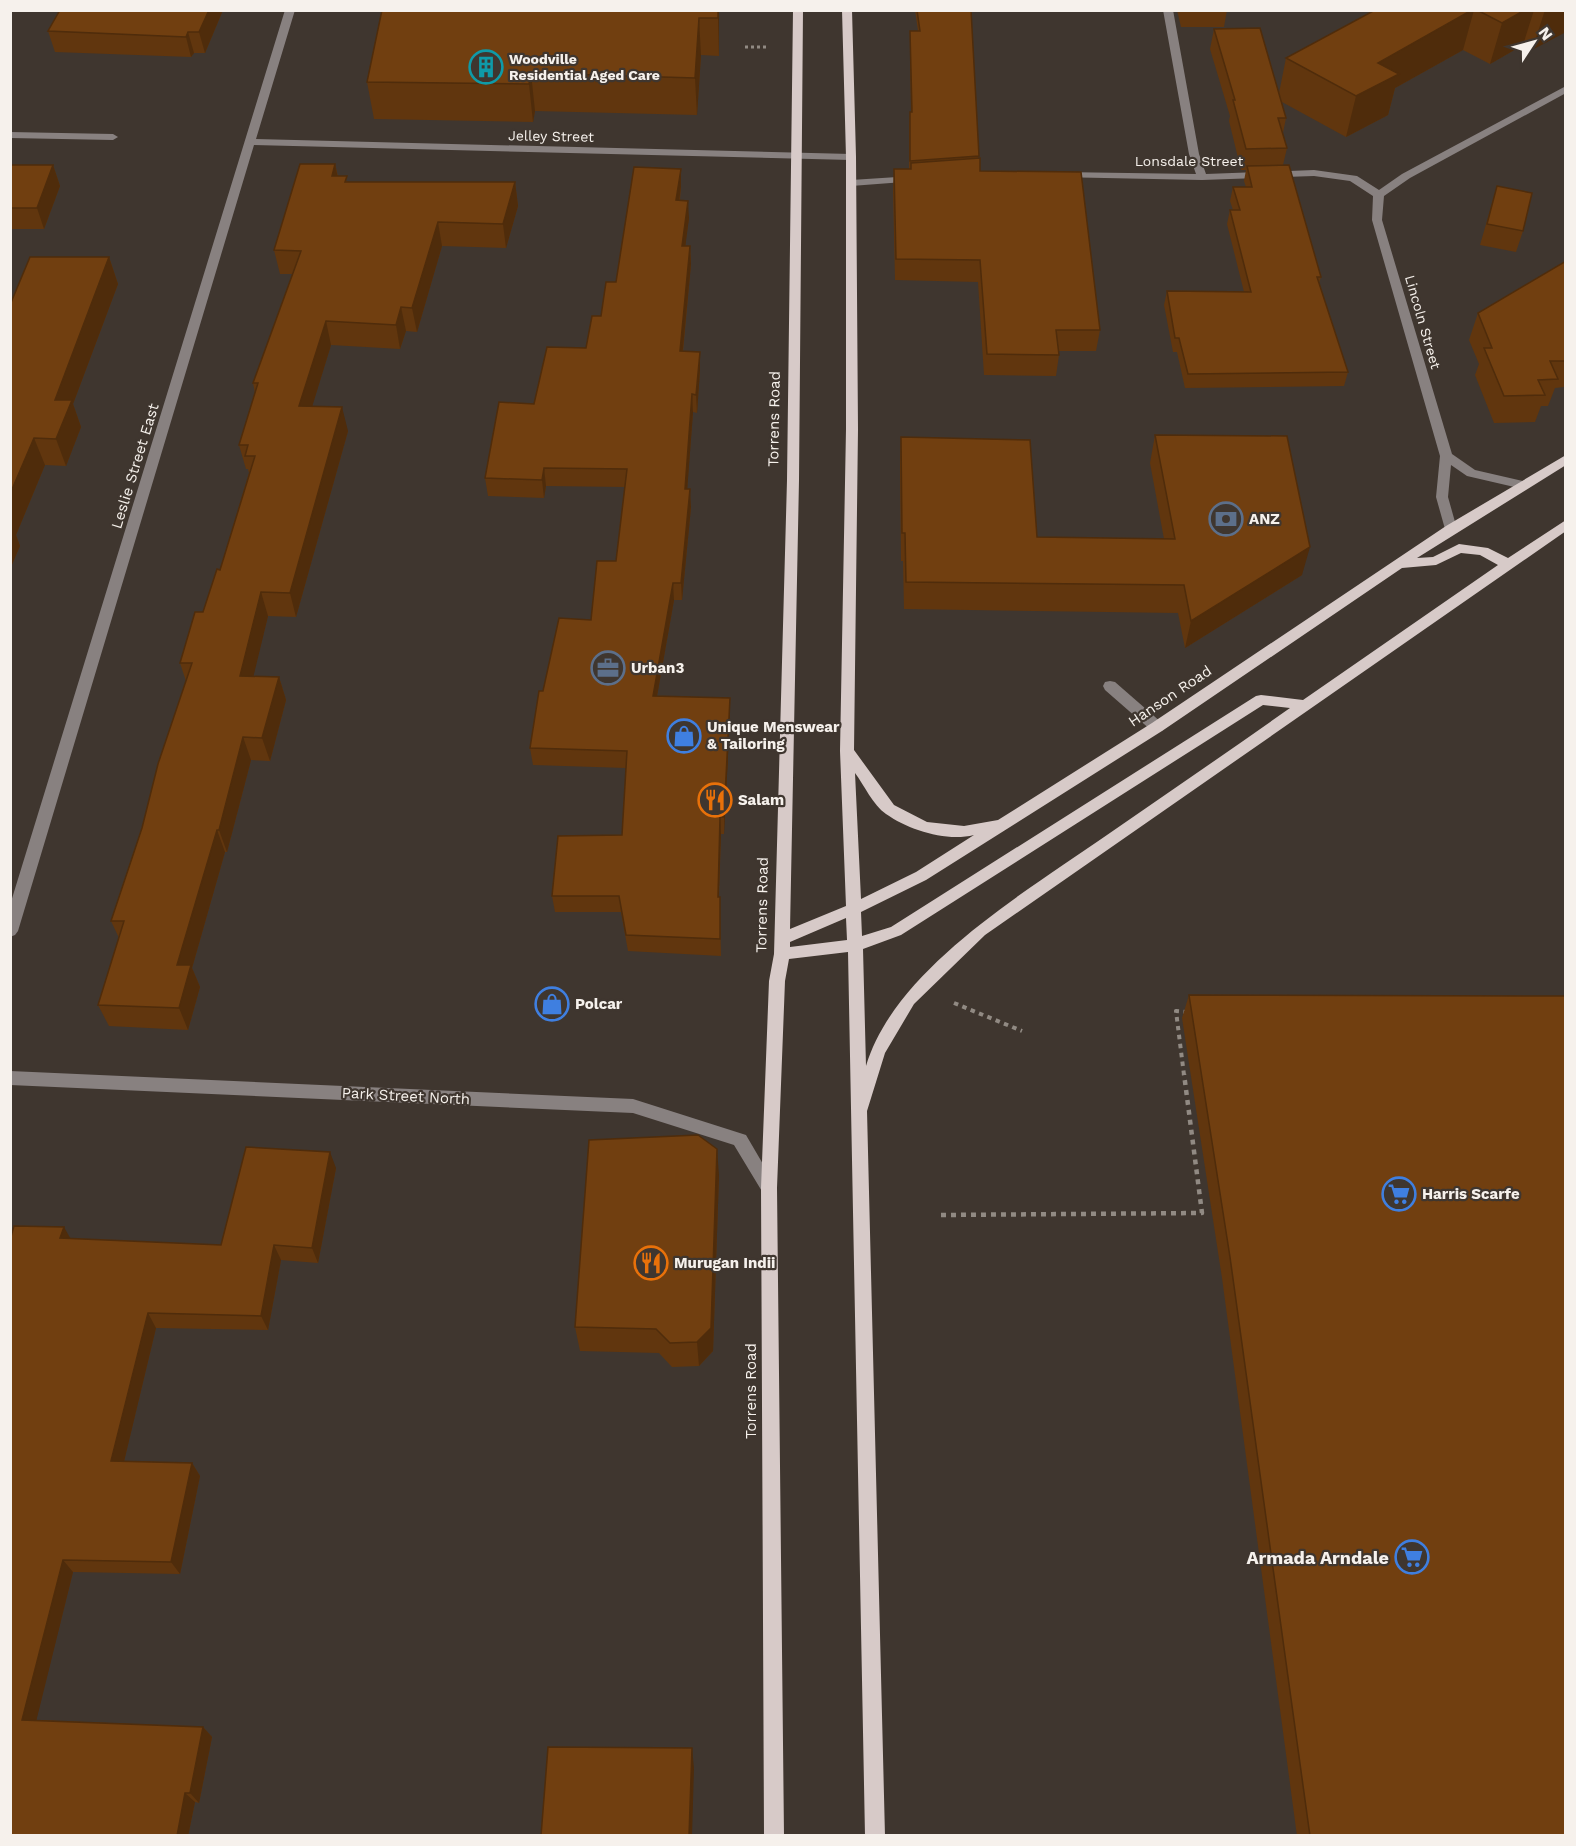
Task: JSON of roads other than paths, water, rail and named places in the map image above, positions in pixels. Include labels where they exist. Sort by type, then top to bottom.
[{"type":"main road","name":"Torrens Road","points":[[774,1836],[769,1188],[777,981],[782,947],[798,157],[798,10]]},
{"type":"main road","points":[[847,10],[851,157],[852,429],[847,751],[855,945],[857,1123],[875,1836]]},
{"type":"main road","name":"Hanson Road","points":[[782,947],[921,876],[1010,822],[1157,727],[1451,529],[1566,459]]},
{"type":"main road","points":[[857,1123],[878,1051],[909,1000],[974,936],[1566,524]]},
{"type":"main road","points":[[1399,564],[1436,561],[1459,548],[1483,551],[1508,564]]},
{"type":"main road","points":[[782,947],[855,945],[896,932],[1262,699],[1304,705]]},
{"type":"main road","points":[[847,751],[889,809],[925,827],[964,832],[1010,822]]},
{"type":"street","name":"Leslie Street East","points":[[10,931],[291,10]]},
{"type":"street","points":[[1167,10],[1194,154],[1202,177]]},
{"type":"street","points":[[1379,195],[1406,176],[1566,89]]},
{"type":"street","points":[[10,135],[112,137]]},
{"type":"street","name":"Jelley Street","points":[[250,142],[851,157]]},
{"type":"street","name":"Lonsdale Street","points":[[1050,175],[1202,177],[1335,174],[1353,178],[1379,195]]},
{"type":"street","points":[[851,183],[922,178]]},
{"type":"street","name":"Lincoln Street","points":[[1379,195],[1377,220],[1446,456],[1442,497],[1451,529]]},
{"type":"street","points":[[1446,456],[1471,473],[1523,485]]},
{"type":"street","points":[[1110,686],[1157,727]]},
{"type":"street","name":"Park Street North","points":[[10,1078],[633,1106],[740,1140],[769,1188]]},
{"type":"place","name":"Woodville Residential Aged Care","points":[[486,67]]},
{"type":"place","name":"ANZ","points":[[1226,519]]},
{"type":"place","name":"Urban3","points":[[608,668]]},
{"type":"place","name":"Unique Menswear & Tailoring","points":[[684,736]]},
{"type":"place","name":"Salam","points":[[715,800]]},
{"type":"place","name":"Polcar","points":[[552,1004]]},
{"type":"place","name":"Harris Scarfe","points":[[1399,1194]]},
{"type":"place","name":"Murugan Indii","points":[[651,1263]]},
{"type":"place","name":"Armada Arndale","points":[[1412,1557]]}]
